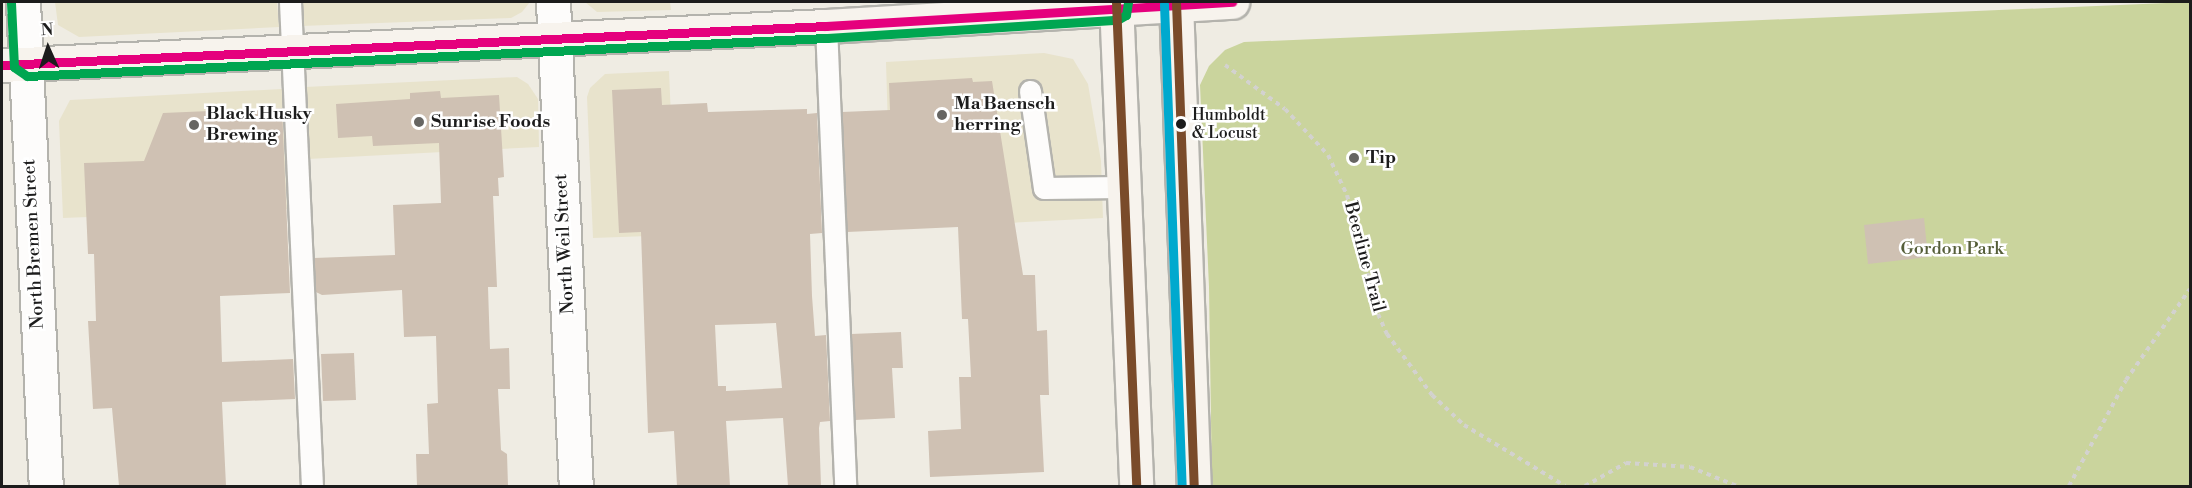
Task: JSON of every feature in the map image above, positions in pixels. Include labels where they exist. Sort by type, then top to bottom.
[{"type":"main road","points":[[14,65],[826,26],[1016,8],[1232,2]]},
{"type":"main road","points":[[1176,3],[1194,486]]},
{"type":"main road","points":[[1116,5],[1120,187],[1136,486]]},
{"type":"street","name":"North Bremen Street","points":[[23,2],[14,65],[46,486]]},
{"type":"street","name":"North Weil Street","points":[[553,2],[576,486]]},
{"type":"lane","points":[[290,2],[312,486]]},
{"type":"lane","points":[[826,26],[845,486]]},
{"type":"lane","points":[[1030,92],[1044,188],[1120,187]]},
{"type":"path","name":"Beerline Trail","points":[[1225,65],[1293,116],[1328,155],[1347,195],[1378,314],[1387,334],[1432,395],[1464,425],[1565,486]]},
{"type":"path","points":[[2069,486],[2126,380],[2190,289]]},
{"type":"path","points":[[1585,486],[1626,463],[1690,467],[1737,486]]},
{"type":"shaded area","points":[[55,2],[277,2],[279,27],[79,37],[58,25]]},
{"type":"shaded area","points":[[300,2],[530,2],[522,12],[511,18],[301,26]]},
{"type":"shaded area","points":[[585,2],[670,2],[671,10],[597,12]]},
{"type":"shaded area","points":[[1044,53],[1073,59],[1088,84],[1101,161],[1103,218],[891,229],[886,62]]},
{"type":"shaded area","points":[[669,71],[676,235],[593,238],[587,97],[590,88],[605,74]]},
{"type":"shaded area","points":[[517,77],[528,84],[538,99],[539,147],[308,159],[305,87]]},
{"type":"shaded area","points":[[282,89],[287,209],[63,218],[59,121],[70,100]]},
{"type":"green space","name":"Gordon Park","points":[[2190,2],[2190,486],[1212,486],[1209,287],[1200,85],[1209,66],[1225,50],[1244,42]]},
{"type":"building","points":[[972,78],[973,82],[992,81],[1023,275],[1035,275],[1037,331],[1047,330],[1049,395],[1040,395],[1044,472],[930,477],[928,431],[961,429],[959,377],[971,377],[968,319],[962,319],[958,227],[847,232],[842,112],[890,110],[889,83]]},
{"type":"building","points":[[661,88],[662,105],[707,103],[708,112],[807,109],[807,114],[817,113],[822,233],[810,234],[812,296],[815,336],[826,335],[830,421],[820,422],[819,428],[821,486],[788,486],[783,418],[726,421],[730,486],[677,486],[674,431],[648,433],[641,232],[619,233],[612,90]],"holes":[[[776,323],[782,388],[726,391],[726,386],[718,386],[715,325]]]},
{"type":"building","points":[[440,91],[441,98],[499,95],[504,177],[498,178],[499,196],[493,196],[497,287],[488,287],[490,349],[509,348],[510,389],[498,389],[501,450],[507,454],[508,486],[417,486],[416,454],[429,454],[427,404],[438,403],[436,336],[404,337],[402,290],[322,295],[316,292],[314,258],[395,255],[393,205],[441,203],[439,143],[373,146],[372,136],[338,138],[336,104],[410,99],[410,93]]},
{"type":"building","points":[[282,108],[290,293],[220,296],[222,362],[293,359],[295,399],[222,402],[226,486],[119,486],[112,408],[93,409],[88,321],[96,321],[94,254],[88,254],[84,163],[144,161],[163,113]]},
{"type":"building","points":[[1924,218],[1928,257],[1868,264],[1864,225]]},
{"type":"building","points":[[901,332],[903,368],[892,368],[895,418],[855,420],[851,334]]},
{"type":"building","points":[[354,353],[356,400],[323,401],[321,354]]},
{"type":"transit line","points":[[1116,2],[1136,486]]},
{"type":"transit line","points":[[11,3],[14,67],[27,76],[827,38],[1117,20],[1126,15],[1128,2]]},
{"type":"transit line","points":[[1176,2],[1194,486]]},
{"type":"transit line","points":[[2,65],[826,26],[1232,2]]},
{"type":"transit line","points":[[1164,4],[1182,486]]},
{"type":"place","name":"Ma Baensch herring","points":[[942,115]]},
{"type":"place","name":"Sunrise Foods","points":[[419,122]]},
{"type":"place","name":"Humboldt & Locust","points":[[1181,124]]},
{"type":"place","name":"Black Husky Brewing","points":[[194,125]]},
{"type":"place","name":"Tip","points":[[1354,158]]}]
